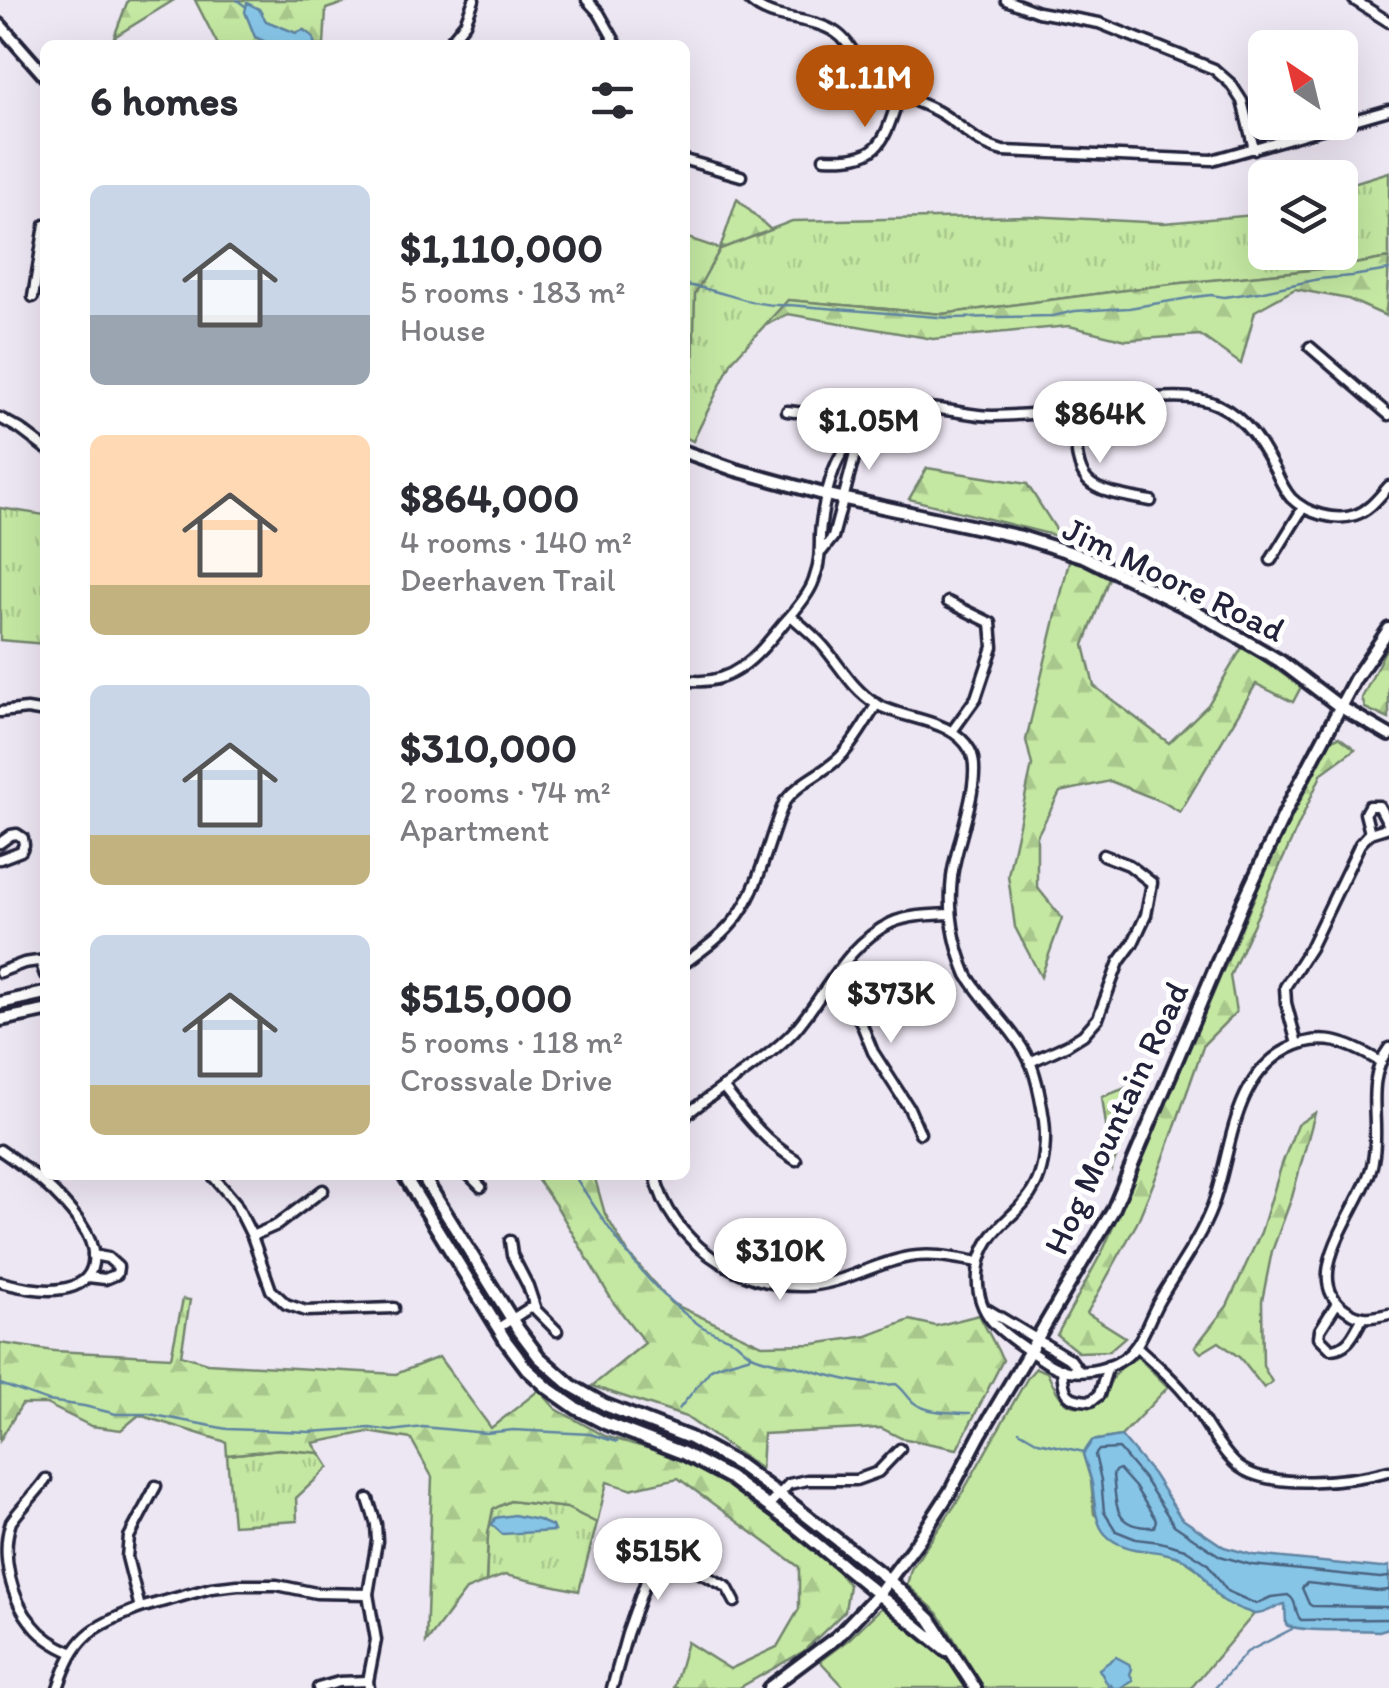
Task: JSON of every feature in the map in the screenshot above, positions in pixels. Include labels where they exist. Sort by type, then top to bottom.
[{"type":"street","points":[[451,40],[474,0]]},
{"type":"street","points":[[587,0],[600,13],[614,40]]},
{"type":"street","points":[[748,0],[756,8],[836,32],[870,74],[899,96],[938,112],[984,146],[1003,151],[1212,160],[1389,110]]},
{"type":"street","points":[[1006,0],[1038,12],[1099,22],[1214,69],[1242,100],[1254,149]]},
{"type":"street","points":[[1354,0],[1389,22]]},
{"type":"street","points":[[1,28],[40,71]]},
{"type":"street","points":[[824,158],[854,160],[872,151],[886,134],[899,96]]},
{"type":"street","points":[[690,161],[741,176]]},
{"type":"street","points":[[33,297],[40,257]]},
{"type":"street","points":[[1310,348],[1389,415]]},
{"type":"street","points":[[690,680],[713,680],[731,674],[756,658],[791,616],[814,582],[835,468],[846,448],[880,420],[899,411],[927,408],[989,416],[1199,397],[1244,422],[1261,444],[1283,487],[1303,508],[1336,517],[1355,515],[1374,504],[1389,486]]},
{"type":"street","points":[[1073,410],[1077,457],[1088,482],[1110,494],[1152,501]]},
{"type":"street","points":[[787,411],[832,416],[859,439]]},
{"type":"street","points":[[0,418],[40,444]]},
{"type":"street","points":[[822,551],[833,536],[859,439]]},
{"type":"street","name":"Jim Moore Road","points":[[690,454],[827,495],[1020,537],[1085,557],[1194,611],[1280,660],[1339,706],[1389,735]]},
{"type":"street","points":[[1271,560],[1303,508]]},
{"type":"street","points":[[948,602],[991,622],[993,647],[976,698],[953,730]]},
{"type":"street","points":[[791,616],[822,645],[846,678],[876,704],[953,730],[970,749],[975,763],[952,875],[951,914],[960,958],[968,974],[1030,1062],[1046,1133],[1036,1185],[1020,1209],[993,1234],[978,1262],[978,1291],[994,1324],[1030,1352],[1062,1370],[1079,1371],[1102,1369],[1130,1354],[1197,1242],[1213,1205],[1244,1097],[1262,1067],[1297,1044],[1315,1039],[1336,1040],[1380,1061]]},
{"type":"street","name":"Hog Mountain Road","points":[[769,1688],[837,1637],[878,1594],[950,1492],[1113,1210],[1244,900],[1290,802],[1339,706],[1389,628]]},
{"type":"street","points":[[690,959],[723,934],[738,915],[794,788],[838,759],[876,704]]},
{"type":"street","points":[[0,712],[40,711]]},
{"type":"street","points":[[1297,1044],[1285,987],[1310,948],[1360,844],[1370,833],[1389,826],[1379,806],[1369,806],[1364,814],[1370,833]]},
{"type":"street","points":[[0,842],[18,834],[24,845],[21,851],[0,859]]},
{"type":"street","points":[[1030,1062],[1067,1045],[1098,1018],[1119,962],[1146,915],[1152,883],[1128,865],[1103,854]]},
{"type":"street","points":[[690,1112],[794,1031],[857,948],[884,927],[918,915],[951,914]]},
{"type":"street","points":[[0,972],[40,960]]},
{"type":"street","points":[[826,988],[860,1020],[878,1062],[909,1108],[920,1134]]},
{"type":"street","points":[[0,1003],[40,995]]},
{"type":"street","points":[[0,1020],[40,1011]]},
{"type":"street","points":[[1389,1048],[1374,1080],[1376,1138],[1372,1167],[1329,1260],[1326,1279],[1336,1304],[1362,1319],[1389,1314]]},
{"type":"street","points":[[723,1087],[757,1131],[796,1160]]},
{"type":"street","points":[[0,1150],[40,1179]]},
{"type":"street","points":[[0,1282],[60,1290],[88,1277],[94,1265],[93,1249],[83,1227],[41,1180]]},
{"type":"street","points":[[216,1180],[235,1202],[252,1236],[270,1290],[286,1304],[306,1310],[394,1308]]},
{"type":"street","points":[[407,1180],[498,1328],[528,1369],[549,1389],[576,1408],[683,1452],[730,1478],[937,1640],[958,1662]]},
{"type":"street","points":[[425,1180],[539,1358],[572,1386],[606,1405],[690,1438],[739,1465],[778,1494],[889,1580],[930,1618],[975,1688]]},
{"type":"street","points":[[474,1180],[481,1186]]},
{"type":"street","points":[[656,1180],[666,1206],[694,1243],[714,1261],[774,1284],[820,1284],[906,1257],[933,1254],[978,1262]]},
{"type":"street","points":[[252,1236],[277,1225],[323,1190]]},
{"type":"street","points":[[510,1241],[512,1255],[534,1305],[545,1322],[557,1331]]},
{"type":"street","points":[[88,1277],[117,1274],[115,1261],[94,1256]]},
{"type":"street","points":[[1336,1304],[1320,1330],[1320,1337],[1331,1349],[1347,1344],[1362,1319]]},
{"type":"street","points":[[498,1328],[534,1305]]},
{"type":"street","points":[[984,1308],[1071,1360],[1079,1371]]},
{"type":"street","points":[[1136,1346],[1185,1394],[1232,1462],[1253,1475],[1278,1480],[1340,1480],[1389,1471]]},
{"type":"street","points":[[1062,1370],[1067,1394],[1091,1401],[1099,1395],[1108,1366]]},
{"type":"street","points":[[768,1506],[789,1484],[856,1480],[878,1472],[900,1449]]},
{"type":"street","points":[[46,1480],[10,1523],[4,1556],[8,1582],[18,1606],[34,1628],[71,1652]]},
{"type":"street","points":[[140,1608],[127,1558],[129,1536],[156,1486]]},
{"type":"street","points":[[318,1688],[339,1682],[369,1684],[376,1640],[368,1594],[378,1541],[368,1499]]},
{"type":"street","points":[[612,1688],[656,1550],[728,1587],[735,1602]]},
{"type":"street","points":[[58,1688],[71,1652],[89,1633],[140,1608],[211,1588],[238,1585],[368,1594]]},
{"type":"green space","points":[[128,0],[174,0],[114,37]]},
{"type":"green space","points":[[195,0],[353,0],[326,9],[324,40],[314,40],[304,30],[296,33],[265,21],[261,40],[215,40]]},
{"type":"green space","points":[[1389,172],[1389,258],[1358,263],[1358,181]]},
{"type":"green space","points":[[737,199],[771,230],[720,249]]},
{"type":"green space","points":[[1030,216],[1164,223],[1248,216],[1248,270],[1311,270],[942,314],[788,300],[732,361],[693,441],[690,440],[694,294],[720,249],[792,221]]},
{"type":"green space","points":[[690,239],[720,249],[695,294],[693,370],[690,367]]},
{"type":"green space","points":[[1389,258],[1386,316],[1348,299],[1295,289],[1255,311],[1241,364],[1200,335],[1126,340],[1069,326],[933,339],[788,314],[764,326],[788,300],[942,314],[1172,284],[1311,270],[1358,270],[1358,263]]},
{"type":"green space","points":[[927,468],[1027,484],[1061,537],[909,499]]},
{"type":"green space","points":[[0,508],[40,514],[40,644],[0,640]]},
{"type":"green space","points":[[1070,557],[1109,578],[1084,645],[1094,686],[1169,743],[1208,705],[1243,646],[1301,687],[1293,702],[1256,684],[1180,812],[1110,781],[1060,792],[1037,836],[1037,887],[1062,918],[1041,977],[1015,927],[1008,875],[1032,765],[1026,740]]},
{"type":"green space","points":[[1389,643],[1389,719],[1365,708],[1362,698]]},
{"type":"green space","points":[[1339,737],[1355,749],[1322,773],[1230,976],[1236,1012],[1204,1044],[1137,1223],[1087,1313],[1125,1337],[1109,1351],[1078,1352],[1057,1335],[1104,1248],[1265,873],[1329,741]]},
{"type":"green space","points":[[1146,1080],[1112,1168],[1102,1097]]},
{"type":"green space","points":[[1315,1113],[1292,1197],[1272,1251],[1262,1301],[1263,1366],[1272,1382],[1264,1388],[1240,1358],[1219,1342],[1201,1353],[1195,1347],[1227,1306],[1261,1232],[1297,1125]]},
{"type":"green space","points":[[538,1180],[595,1180],[605,1214],[628,1253],[671,1303],[762,1345],[814,1344],[867,1336],[910,1320],[936,1326],[979,1315],[1003,1360],[957,1449],[901,1438],[881,1428],[763,1434],[761,1469],[686,1417],[592,1386],[645,1343],[613,1302]]},
{"type":"green space","points":[[183,1299],[190,1300],[181,1355],[207,1363],[396,1374],[439,1357],[491,1428],[539,1390],[556,1409],[605,1436],[668,1454],[726,1484],[826,1557],[849,1585],[845,1611],[804,1651],[739,1688],[674,1688],[687,1642],[730,1669],[777,1647],[799,1609],[799,1567],[678,1478],[630,1489],[607,1482],[597,1523],[567,1508],[510,1501],[493,1509],[486,1582],[466,1590],[426,1643],[432,1477],[411,1439],[368,1432],[313,1443],[320,1453],[279,1449],[227,1455],[226,1442],[139,1415],[121,1430],[91,1426],[46,1404],[22,1404],[0,1440],[0,1343],[54,1351],[171,1357]]},
{"type":"green space","points":[[1138,1357],[1168,1387],[1121,1436],[1092,1441],[1083,1454],[1094,1514],[1134,1549],[1181,1558],[1200,1571],[1220,1599],[1254,1614],[1191,1688],[984,1688],[938,1613],[907,1585],[911,1569],[957,1502],[1036,1368],[1047,1372],[1068,1404],[1082,1406],[1103,1399],[1115,1374]]},
{"type":"green space","points":[[279,1449],[320,1453],[329,1467],[296,1498],[297,1521],[233,1525],[227,1455]]},
{"type":"green space","points":[[510,1501],[567,1508],[597,1523],[579,1591],[505,1575],[486,1582],[493,1509]]},
{"type":"green space","points":[[881,1608],[893,1610],[919,1627],[970,1688],[845,1688],[820,1661]]},
{"type":"water","points":[[247,3],[259,9],[266,21],[296,33],[303,30],[313,40],[261,40],[255,37],[245,12]]},
{"type":"water","points":[[1121,1436],[1153,1474],[1181,1518],[1224,1547],[1253,1555],[1389,1566],[1389,1628],[1317,1630],[1286,1625],[1285,1604],[1258,1614],[1240,1609],[1222,1600],[1189,1562],[1112,1540],[1100,1526],[1083,1454],[1092,1441]]},
{"type":"water","points":[[514,1515],[538,1520],[554,1531],[502,1534],[492,1525],[495,1518]]},
{"type":"water","points":[[1116,1657],[1132,1669],[1133,1680],[1120,1688],[1109,1687],[1099,1669]]},
{"type":"waterway","points":[[237,0],[245,6]]},
{"type":"waterway","points":[[690,286],[775,305],[949,318],[1053,316],[1211,295],[1224,297],[1389,270]]},
{"type":"waterway","points":[[577,1180],[646,1276],[701,1326],[760,1358],[851,1381],[896,1384],[926,1409],[970,1413]]},
{"type":"waterway","points":[[679,1409],[711,1369],[751,1356]]},
{"type":"waterway","points":[[0,1384],[48,1401],[227,1429],[310,1432],[423,1427],[486,1433],[513,1430],[590,1434],[617,1442]]},
{"type":"waterway","points":[[1019,1431],[1038,1442],[1084,1452]]},
{"type":"waterway","points":[[1215,1688],[1247,1652],[1292,1629]]}]
